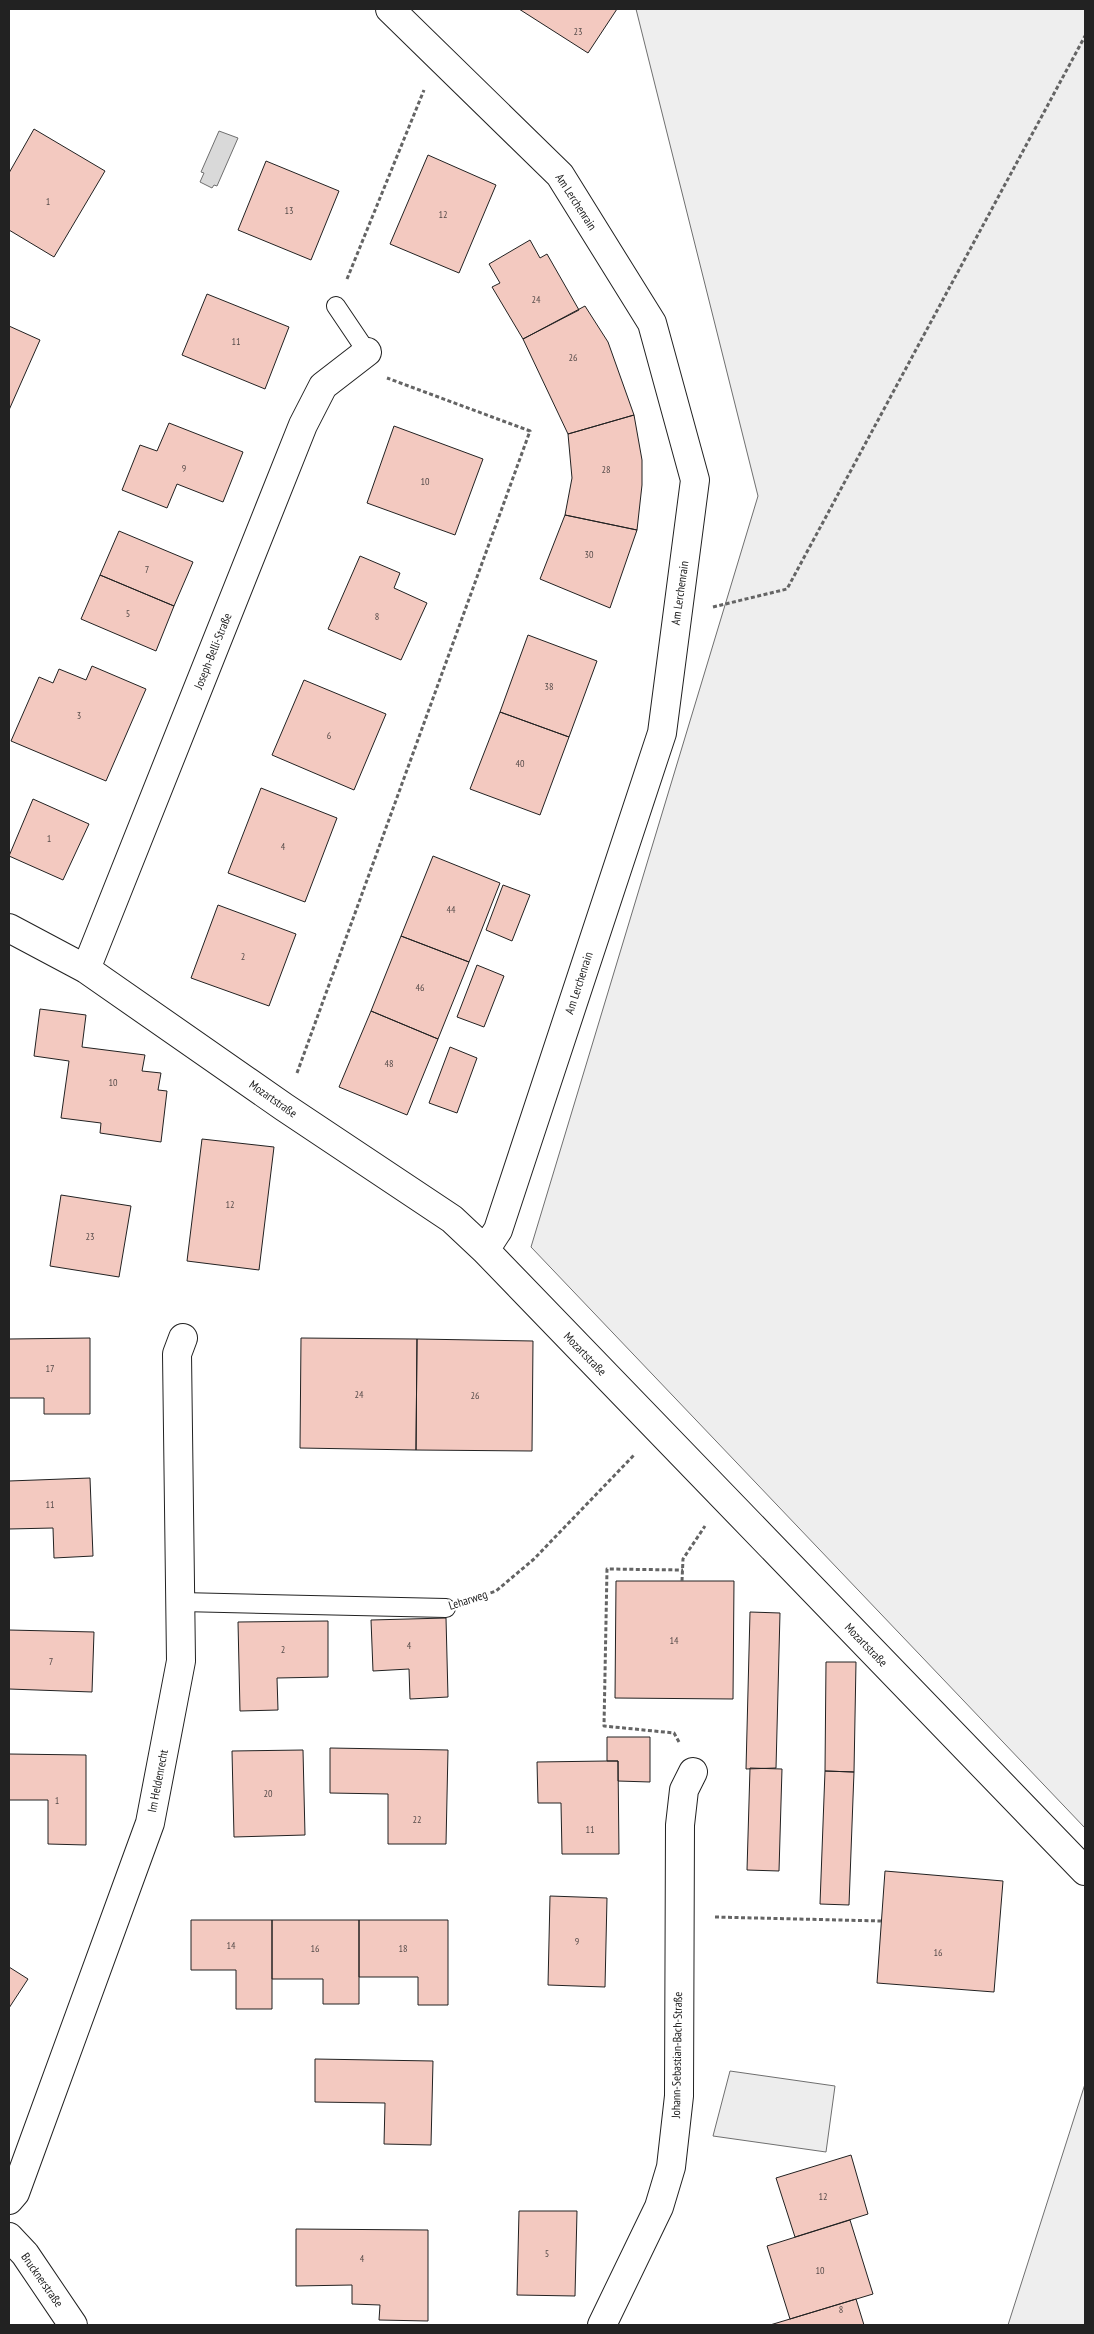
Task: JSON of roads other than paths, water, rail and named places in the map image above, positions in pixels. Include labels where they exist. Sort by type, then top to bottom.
[{"type":"street","name":"Am Lerchenrain","points":[[390,9],[560,176],[652,323],[695,480],[662,733],[498,1230],[485,1250]]},
{"type":"street","name":"Joseph-Belli-Straße","points":[[86,969],[303,425],[323,386],[367,352]]},
{"type":"street","name":"Mozartstraße","points":[[9,928],[86,969],[284,1107],[452,1219],[485,1250],[1085,1871]]},
{"type":"street","name":"Im Heldenrecht","points":[[9,2200],[15,2193],[150,1823],[181,1661],[177,1354],[183,1338]]},
{"type":"street","name":"Johann-Sebastian-Bach-Straße","points":[[602,2325],[659,2208],[671,2167],[679,2096],[680,1825],[684,1790],[693,1772]]},
{"type":"street","name":"Brucknerstraße","points":[[9,2237],[25,2254],[73,2325]]},
{"type":"lane","points":[[336,306],[367,352]]},
{"type":"lane","name":"Leharweg","points":[[181,1602],[446,1608]]}]
